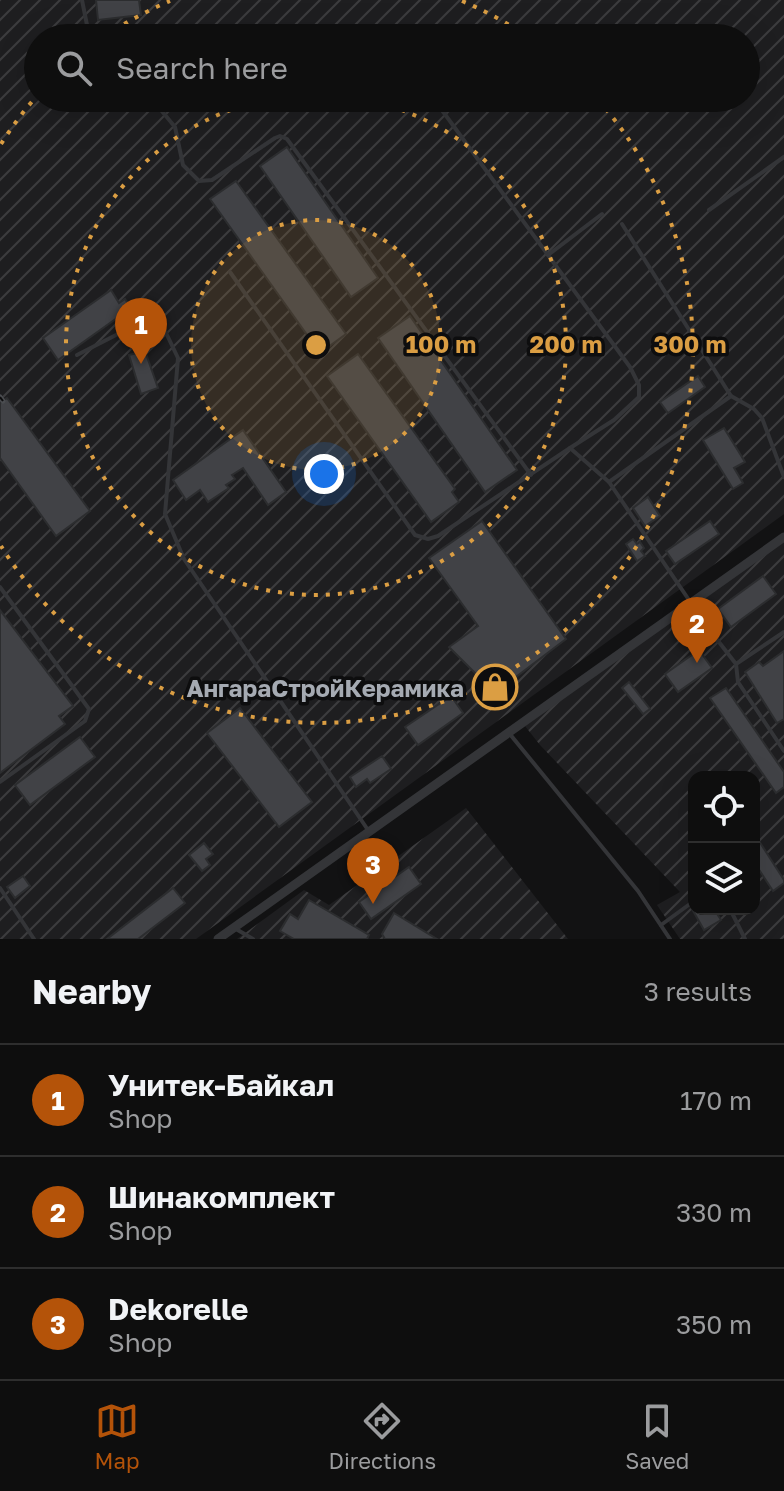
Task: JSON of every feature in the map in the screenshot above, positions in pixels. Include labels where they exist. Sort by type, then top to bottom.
[{"type":"street","points":[[218,939],[784,537]]},
{"type":"lane","points":[[82,0],[87,24]]},
{"type":"lane","points":[[163,112],[175,127],[183,165],[199,181],[212,180],[275,138],[280,136],[287,139],[531,475]]},
{"type":"lane","points":[[230,272],[415,535],[428,539],[438,536],[614,420],[639,397],[639,385],[630,367],[443,112]]},
{"type":"lane","points":[[709,210],[784,157]]},
{"type":"lane","points":[[548,255],[602,214]]},
{"type":"lane","points":[[622,224],[731,396],[754,409],[762,418],[784,477]]},
{"type":"lane","points":[[77,355],[157,314],[178,358],[165,514],[184,559],[370,832]]},
{"type":"lane","points":[[609,482],[731,396]]},
{"type":"lane","points":[[570,448],[609,482],[736,664],[738,682],[784,751]]},
{"type":"lane","points":[[0,587],[89,709],[85,721],[0,782]]},
{"type":"lane","points":[[736,664],[784,632]]},
{"type":"lane","points":[[508,731],[638,891],[670,939]]},
{"type":"lane","points":[[0,888],[34,939]]},
{"type":"lane","points":[[661,925],[688,905]]},
{"type":"lane","points":[[733,915],[745,939]]},
{"type":"lane","points":[[234,927],[253,939]]},
{"type":"shaded area","points":[[0,0],[784,0],[784,514],[196,939],[0,939]]},
{"type":"shaded area","points":[[784,537],[784,939],[680,939],[657,905],[680,892],[540,745],[521,721]]},
{"type":"shaded area","points":[[466,808],[568,939],[237,939],[304,890],[329,905]]},
{"type":"building","points":[[96,0],[139,0],[141,15],[98,20]]},
{"type":"building","points":[[287,147],[378,278],[351,297],[260,166]]},
{"type":"building","points":[[236,181],[346,334],[320,353],[210,199]]},
{"type":"building","points":[[111,290],[119,303],[125,299],[131,308],[58,360],[43,338]]},
{"type":"building","points":[[410,316],[517,470],[485,492],[378,338]]},
{"type":"building","points":[[145,351],[158,388],[141,394],[129,355]]},
{"type":"building","points":[[358,354],[455,489],[452,492],[459,502],[431,522],[327,376]]},
{"type":"building","points":[[698,376],[705,387],[668,413],[660,402]]},
{"type":"building","points":[[7,398],[90,511],[56,536],[0,458],[0,403]]},
{"type":"building","points":[[724,428],[745,462],[734,468],[743,483],[733,489],[703,440]]},
{"type":"building","points":[[243,430],[286,492],[268,505],[243,468],[232,475],[235,479],[226,485],[229,488],[208,502],[200,490],[186,500],[173,480]]},
{"type":"building","points":[[648,497],[660,516],[645,526],[633,508]]},
{"type":"building","points":[[482,521],[566,639],[492,695],[476,683],[481,679],[449,647],[478,626],[429,558]]},
{"type":"building","points":[[710,521],[719,534],[675,564],[666,551]]},
{"type":"building","points":[[633,539],[644,548],[641,551],[645,556],[637,561],[626,544]]},
{"type":"building","points":[[763,576],[776,594],[731,627],[718,609]]},
{"type":"building","points":[[0,610],[73,706],[59,716],[65,724],[0,773]]},
{"type":"building","points":[[699,650],[712,668],[678,692],[665,674]]},
{"type":"building","points":[[784,651],[784,719],[777,723],[745,672],[759,662],[763,666]]},
{"type":"building","points":[[629,682],[650,709],[643,714],[622,688]]},
{"type":"building","points":[[726,688],[784,772],[784,787],[776,793],[710,698]]},
{"type":"building","points":[[451,696],[463,713],[418,745],[405,727]]},
{"type":"building","points":[[240,708],[312,802],[279,827],[207,733]]},
{"type":"building","points":[[80,737],[95,757],[30,805],[15,785]]},
{"type":"building","points":[[382,756],[391,769],[370,783],[367,779],[356,787],[350,777]]},
{"type":"building","points":[[204,843],[213,854],[206,859],[210,865],[202,871],[189,855]]},
{"type":"building","points":[[760,843],[784,880],[773,891],[760,871]]},
{"type":"building","points":[[409,867],[421,884],[371,919],[359,902]]},
{"type":"building","points":[[23,876],[30,886],[15,898],[7,887]]},
{"type":"building","points":[[173,888],[185,903],[138,939],[107,939]]},
{"type":"building","points":[[309,900],[369,935],[367,939],[294,939],[280,931],[290,914],[298,919]]},
{"type":"building","points":[[394,913],[437,939],[385,939],[382,934]]},
{"type":"building","points":[[695,915],[718,915],[721,920],[704,930]]},
{"type":"railway","points":[[0,397],[3,401]]},
{"type":"place","name":"Унитек-Байкал","points":[[141,364]]},
{"type":"place","name":"Шинакомплект","points":[[697,663]]},
{"type":"place","name":"АнгараСтройКерамика","points":[[495,687]]},
{"type":"place","name":"Dekorelle","points":[[373,904]]}]
